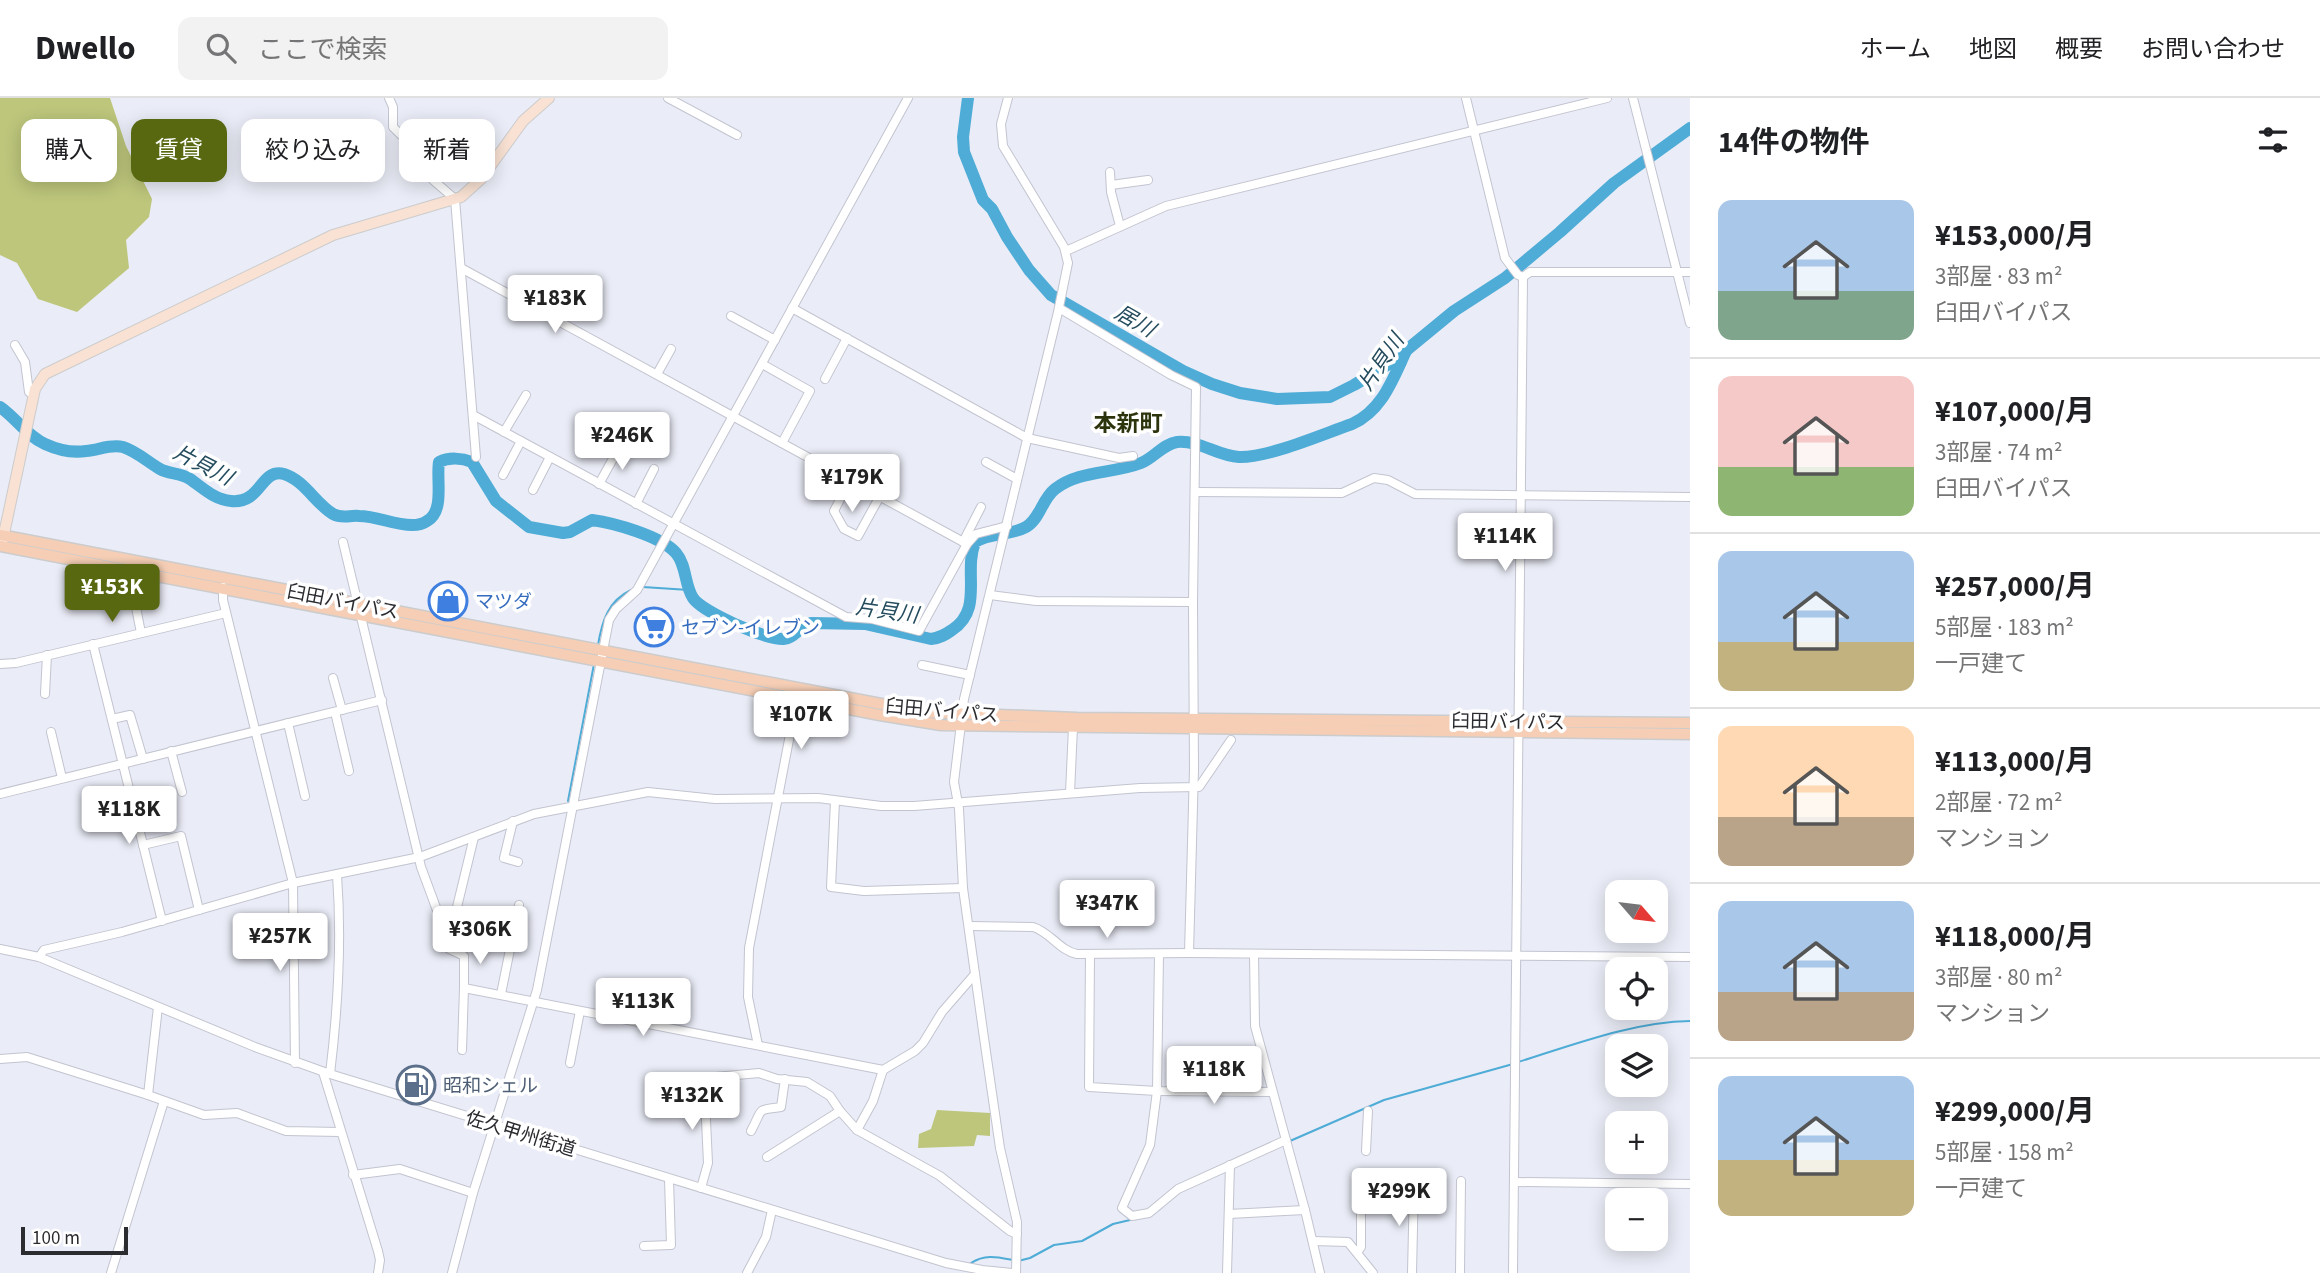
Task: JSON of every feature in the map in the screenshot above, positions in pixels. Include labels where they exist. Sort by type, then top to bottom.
[{"type":"highway","name":"臼田バイパス","points":[[1,543],[361,615],[602,655],[961,720],[1073,727],[1194,724]]},
{"type":"highway","name":"臼田バイパス","points":[[1,543],[358,603],[920,722],[961,720],[1518,727],[1690,734]]},
{"type":"highway","name":"臼田バイパス","points":[[1518,727],[1690,723]]},
{"type":"main road","points":[[1,543],[34,396],[41,379],[55,368],[321,241],[361,225],[455,200],[474,188],[516,129],[543,99]]},
{"type":"street","points":[[389,98],[393,107],[393,127],[396,132],[427,150],[433,180],[455,200],[476,457]]},
{"type":"street","points":[[668,98],[737,135]]},
{"type":"street","points":[[452,1273],[472,1193],[533,1001],[609,620],[637,590],[908,98]]},
{"type":"street","points":[[1008,98],[1001,124],[1003,146],[1066,251],[1068,263],[970,675],[961,720],[954,782],[968,926],[1000,1148],[1017,1222],[1014,1273]]},
{"type":"street","points":[[1466,98],[1503,251],[1520,276],[1521,495],[1513,1273]]},
{"type":"street","points":[[1066,251],[1166,206],[1607,98]]},
{"type":"street","points":[[1633,98],[1690,323]]},
{"type":"street","points":[[1110,172],[1120,226]]},
{"type":"street","points":[[1111,185],[1148,180]]},
{"type":"street","points":[[461,268],[965,543]]},
{"type":"street","points":[[1520,276],[1531,272],[1690,272]]},
{"type":"street","points":[[1060,303],[1171,375],[1196,387],[1194,724],[1189,953]]},
{"type":"street","points":[[792,308],[1027,438],[1119,458],[1133,456]]},
{"type":"street","points":[[731,316],[775,340]]},
{"type":"street","points":[[825,379],[847,338]]},
{"type":"street","points":[[15,345],[24,362],[27,387],[34,396]]},
{"type":"street","points":[[657,374],[671,349]]},
{"type":"street","points":[[762,364],[810,391],[782,443]]},
{"type":"street","points":[[504,432],[526,395]]},
{"type":"street","points":[[473,415],[846,617],[872,619],[919,631],[981,507]]},
{"type":"street","points":[[503,475],[521,441]]},
{"type":"street","points":[[599,484],[620,446]]},
{"type":"street","points":[[533,490],[550,457]]},
{"type":"street","points":[[986,463],[1017,479]]},
{"type":"street","points":[[636,504],[654,469]]},
{"type":"street","points":[[1196,492],[1342,493],[1374,478],[1388,480],[1415,494],[1690,497]]},
{"type":"street","points":[[850,480],[834,511],[844,529],[858,536],[880,496]]},
{"type":"street","points":[[965,543],[976,534],[1006,528]]},
{"type":"street","points":[[343,542],[421,867],[449,940]]},
{"type":"street","points":[[223,587],[226,613],[293,883],[295,1062]]},
{"type":"street","points":[[990,595],[1036,601],[1193,602]]},
{"type":"street","points":[[135,602],[141,632]]},
{"type":"street","points":[[0,664],[16,663],[226,613]]},
{"type":"street","points":[[93,644],[162,922]]},
{"type":"street","points":[[45,694],[47,655]]},
{"type":"street","points":[[922,665],[970,675]]},
{"type":"street","points":[[333,678],[349,771]]},
{"type":"street","points":[[758,1045],[748,996],[752,929],[797,698]]},
{"type":"street","points":[[0,794],[382,700]]},
{"type":"street","points":[[112,719],[130,715],[143,759]]},
{"type":"street","points":[[288,723],[305,796]]},
{"type":"street","points":[[1070,793],[1073,727]]},
{"type":"street","points":[[51,732],[62,778]]},
{"type":"street","points":[[39,957],[44,950],[162,922],[293,883],[420,858],[534,814],[648,792],[728,800],[818,798],[881,806],[914,806],[1140,788],[1192,788],[1201,785],[1231,740]]},
{"type":"street","points":[[171,751],[182,792]]},
{"type":"street","points":[[835,801],[831,887],[864,891],[963,888]]},
{"type":"street","points":[[513,821],[504,859],[518,862]]},
{"type":"street","points":[[143,845],[181,836],[199,910]]},
{"type":"street","points":[[462,1050],[466,960],[464,956],[449,949],[449,940],[474,837]]},
{"type":"street","points":[[337,875],[340,919],[338,999],[326,1073],[340,1132],[378,1251],[379,1273]]},
{"type":"street","points":[[500,994],[519,905]]},
{"type":"street","points":[[968,926],[1033,927],[1043,931],[1073,954],[1690,957]]},
{"type":"street","name":"佐久甲州街道","points":[[0,949],[39,957],[326,1073],[946,1263],[1014,1273]]},
{"type":"street","points":[[1090,954],[1089,1087],[1157,1091],[1272,1092]]},
{"type":"street","points":[[1254,954],[1255,1026],[1320,1273]]},
{"type":"street","points":[[1159,955],[1157,1091],[1154,1097],[1150,1145],[1120,1212],[1132,1216],[1149,1213],[1178,1189],[1287,1142]]},
{"type":"street","points":[[857,1130],[873,1101],[883,1070],[915,1051],[923,1043],[942,1012],[975,974]]},
{"type":"street","points":[[464,989],[883,1070]]},
{"type":"street","points":[[148,1095],[158,1007]]},
{"type":"street","points":[[570,1063],[580,1011]]},
{"type":"street","points":[[0,1059],[27,1057],[204,1115],[237,1113],[286,1131],[340,1132]]},
{"type":"street","points":[[701,1188],[708,1163],[704,1078],[759,1073],[812,1084],[830,1096],[857,1130],[940,1176],[1017,1234]]},
{"type":"street","points":[[751,1131],[762,1109],[782,1107],[785,1079]]},
{"type":"street","points":[[111,1273],[164,1101]]},
{"type":"street","points":[[767,1157],[840,1111]]},
{"type":"street","points":[[1366,1151],[1368,1111]]},
{"type":"street","points":[[1227,1273],[1230,1167]]},
{"type":"street","points":[[353,1175],[400,1169],[472,1193]]},
{"type":"street","points":[[644,1246],[670,1245],[669,1179]]},
{"type":"street","points":[[1460,1273],[1461,1181]]},
{"type":"street","points":[[1516,1182],[1690,1184]]},
{"type":"street","points":[[1412,1273],[1414,1184]]},
{"type":"street","points":[[1358,1251],[1361,1247],[1361,1203]]},
{"type":"street","points":[[747,1273],[766,1237],[772,1210]]},
{"type":"street","points":[[1229,1214],[1305,1210]]},
{"type":"street","points":[[1313,1241],[1348,1242],[1358,1251],[1373,1273]]},
{"type":"green space","points":[[0,98],[110,98],[131,156],[131,182],[144,182],[152,199],[149,217],[126,240],[129,268],[77,312],[38,299],[17,263],[0,255]]},
{"type":"green space","points":[[937,1110],[990,1113],[990,1136],[977,1135],[974,1146],[918,1148],[919,1134],[931,1129]]},
{"type":"waterway","name":"居川","points":[[968,98],[963,137],[964,152],[983,200],[992,209],[1029,270],[1051,295],[1183,371],[1240,393],[1277,399],[1330,397],[1392,362],[1454,311],[1505,278],[1614,183],[1690,128]]},
{"type":"waterway","name":"片貝川","points":[[0,407],[39,441],[50,446],[76,452],[123,447],[160,469],[190,479],[209,493],[225,500],[249,497],[270,476],[284,474],[298,481],[327,510],[336,515],[366,516],[405,525],[425,522],[433,516],[438,503],[439,462],[464,460],[472,462],[496,501],[529,527],[563,533],[592,520],[624,527],[660,541],[680,558],[690,593],[699,604],[721,617],[763,635],[784,639],[811,623],[865,624],[931,639],[952,630],[967,612],[975,542],[1026,527],[1035,519],[1051,493],[1064,483],[1085,475],[1141,463],[1167,445],[1177,442],[1193,443],[1231,456],[1251,456],[1280,450],[1352,424],[1363,418],[1379,402],[1392,382],[1407,349]]},
{"type":"waterway","points":[[643,587],[689,590]]},
{"type":"waterway","points":[[598,645],[607,613],[617,600],[631,590]]},
{"type":"waterway","points":[[568,801],[594,664]]},
{"type":"waterway","points":[[1518,1062],[1625,1030],[1690,1021]]},
{"type":"waterway","points":[[1290,1141],[1384,1100],[1513,1064]]},
{"type":"waterway","points":[[1153,1214],[1162,1207]]},
{"type":"waterway","points":[[1018,1261],[1030,1258],[1054,1245],[1082,1241],[1113,1224],[1130,1220]]},
{"type":"waterway","points":[[971,1263],[986,1257],[1013,1260]]},
{"type":"place","name":"マツダ","points":[[448,601]]},
{"type":"place","name":"セブン-イレブン","points":[[654,627]]},
{"type":"place","name":"昭和シェル","points":[[416,1085]]},
{"type":"district","name":"本新町","points":[[1128,423]]}]
